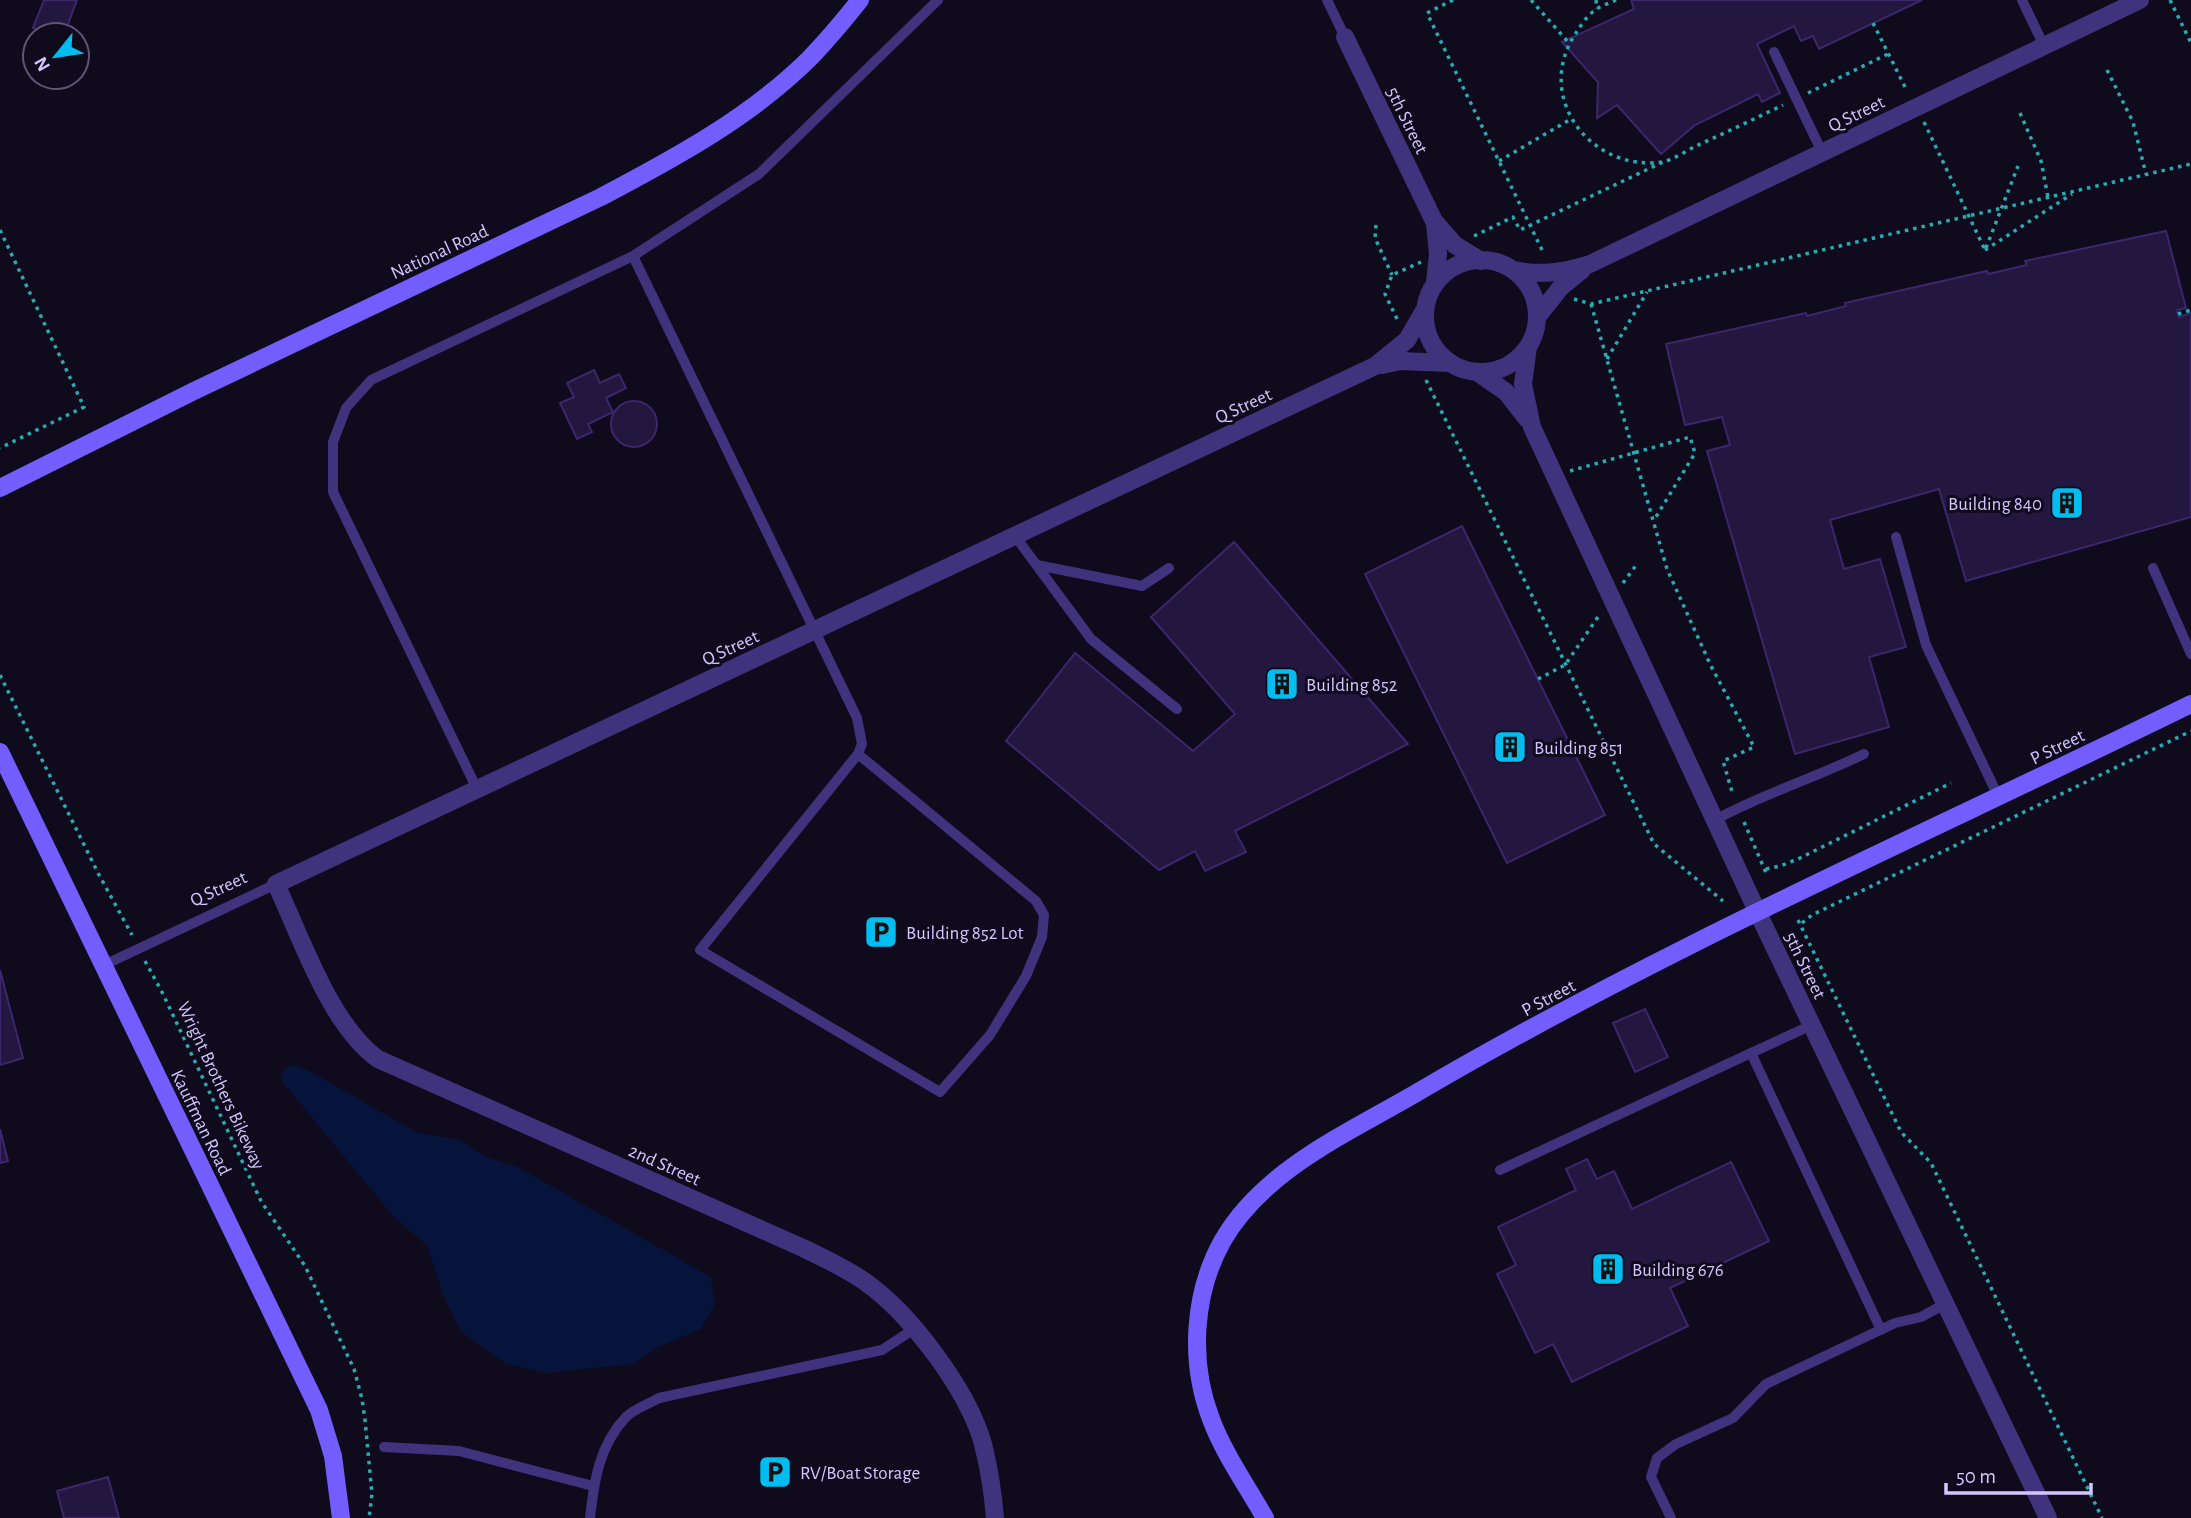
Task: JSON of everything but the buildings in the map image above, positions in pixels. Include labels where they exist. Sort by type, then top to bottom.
[{"type":"main road","name":"National Road","points":[[0,488],[194,391],[589,203],[648,172],[721,130],[766,96],[810,58],[860,0]]},
{"type":"main road","name":"P Street","points":[[1265,1518],[1211,1420],[1200,1382],[1197,1345],[1201,1303],[1222,1242],[1248,1206],[1272,1182],[1303,1160],[1478,1057],[1757,911],[2191,704]]},
{"type":"main road","name":"Kauffman Road","points":[[0,752],[318,1410],[333,1455],[341,1518]]},
{"type":"street","name":"Q Street","points":[[1514,270],[1536,274],[1554,273],[1590,264],[2140,0]]},
{"type":"street","name":"5th Street","points":[[1345,37],[1434,221],[1455,245],[1481,261]]},
{"type":"street","name":"5th Street","points":[[1434,221],[1438,254],[1435,282]]},
{"type":"street","points":[[1481,261],[1514,270],[1531,289],[1538,316],[1535,332],[1521,358],[1511,367],[1499,371],[1477,372],[1452,363],[1441,355],[1433,346],[1425,324],[1425,309],[1435,282],[1445,271],[1456,265],[1481,261]]},
{"type":"street","name":"Q Street","points":[[1538,316],[1561,287],[1590,264]]},
{"type":"street","name":"Q Street","points":[[276,884],[1375,366],[1407,340],[1425,309]]},
{"type":"street","name":"5th Street","points":[[1528,347],[1522,384],[1532,427],[1757,911],[2048,1518]]},
{"type":"street","name":"Q Street","points":[[1375,366],[1400,361],[1452,363]]},
{"type":"street","name":"5th Street","points":[[1477,372],[1506,392],[1532,427]]},
{"type":"street","name":"2nd Street","points":[[276,884],[331,1003],[347,1029],[363,1048],[378,1059],[841,1266],[867,1283],[914,1329],[959,1392],[982,1443],[993,1492],[995,1518]]},
{"type":"lane","points":[[477,789],[333,492],[333,442],[346,408],[372,380],[633,256],[760,174],[938,0]]},
{"type":"lane","points":[[1327,0],[1345,37]]},
{"type":"lane","points":[[2022,0],[2044,46]]},
{"type":"lane","points":[[1774,52],[1822,152]]},
{"type":"lane","points":[[633,256],[816,629],[857,718],[862,744],[858,754],[700,950],[940,1092],[990,1035],[1026,976],[1042,937],[1044,915],[1037,901],[858,754]]},
{"type":"lane","points":[[1015,536],[1091,639],[1177,709]]},
{"type":"lane","points":[[1896,537],[1926,645],[1998,796]]},
{"type":"lane","points":[[1037,565],[1142,586],[1169,568]]},
{"type":"lane","points":[[2153,568],[2191,654]]},
{"type":"lane","points":[[1715,820],[1864,754]]},
{"type":"lane","name":"Q Street","points":[[104,965],[276,884]]},
{"type":"lane","points":[[1500,1170],[1812,1025]]},
{"type":"lane","points":[[1751,1053],[1881,1330]]},
{"type":"lane","points":[[1671,1518],[1651,1477],[1657,1458],[1676,1444],[1733,1418],[1766,1384],[1881,1330],[1921,1317],[1945,1304]]},
{"type":"lane","points":[[590,1518],[593,1486],[605,1447],[627,1416],[659,1398],[882,1350],[914,1329]]},
{"type":"lane","points":[[384,1447],[459,1451],[593,1486]]},
{"type":"path","points":[[1453,0],[1427,13],[1546,259]]},
{"type":"path","points":[[1531,0],[1569,43]]},
{"type":"path","points":[[1596,0],[1597,9]]},
{"type":"path","points":[[1616,0],[1597,9],[1569,43],[1564,55],[1561,81],[1566,107],[1571,119],[1595,145],[1606,152],[1633,160],[1664,162]]},
{"type":"path","points":[[2170,0],[2191,43]]},
{"type":"path","points":[[1873,23],[1985,250]]},
{"type":"path","points":[[1466,240],[1513,218],[1520,230],[1888,54]]},
{"type":"path","points":[[2107,70],[2133,122],[2146,174]]},
{"type":"path","points":[[2020,113],[2040,161],[2048,197]]},
{"type":"path","points":[[1499,161],[1571,119]]},
{"type":"path","points":[[1569,298],[1591,304],[2191,164]]},
{"type":"path","points":[[1985,250],[2018,166]]},
{"type":"path","points":[[1985,250],[2077,191]]},
{"type":"path","points":[[1376,225],[1375,238],[1392,275]]},
{"type":"path","points":[[0,230],[84,407],[0,448]]},
{"type":"path","points":[[1400,324],[1385,294],[1392,275],[1426,259]]},
{"type":"path","points":[[1607,359],[1648,291]]},
{"type":"path","points":[[1591,304],[1667,569],[1710,664],[1754,747],[1723,761],[1737,808],[1767,875]]},
{"type":"path","points":[[2178,314],[2191,310]]},
{"type":"path","points":[[1426,380],[1654,844],[1723,901]]},
{"type":"path","points":[[1554,475],[1690,437],[1695,453],[1653,522]]},
{"type":"path","points":[[1538,679],[1565,665]]},
{"type":"path","name":"Wright Brothers Bikeway","points":[[0,675],[98,873],[168,1004],[261,1201],[311,1278],[354,1369],[365,1420],[372,1494],[369,1518]]},
{"type":"path","points":[[2102,1518],[1931,1163],[1901,1132],[1800,921],[2191,731]]},
{"type":"path","points":[[1765,869],[1798,859],[1951,783]]},
{"type":"water","points":[[293,1065],[308,1070],[416,1132],[459,1140],[487,1157],[520,1168],[711,1277],[715,1305],[701,1329],[658,1347],[634,1364],[546,1373],[505,1363],[461,1332],[443,1295],[427,1246],[393,1216],[281,1080],[283,1069]]},
{"type":"place","name":"Building 840","points":[[2067,503]]},
{"type":"place","name":"Building 852","points":[[1282,684]]},
{"type":"place","name":"Building 851","points":[[1510,747]]},
{"type":"place","name":"Building 852 Lot","points":[[881,932]]},
{"type":"place","name":"Building 676","points":[[1608,1269]]},
{"type":"place","name":"RV/Boat Storage","points":[[775,1472]]}]
